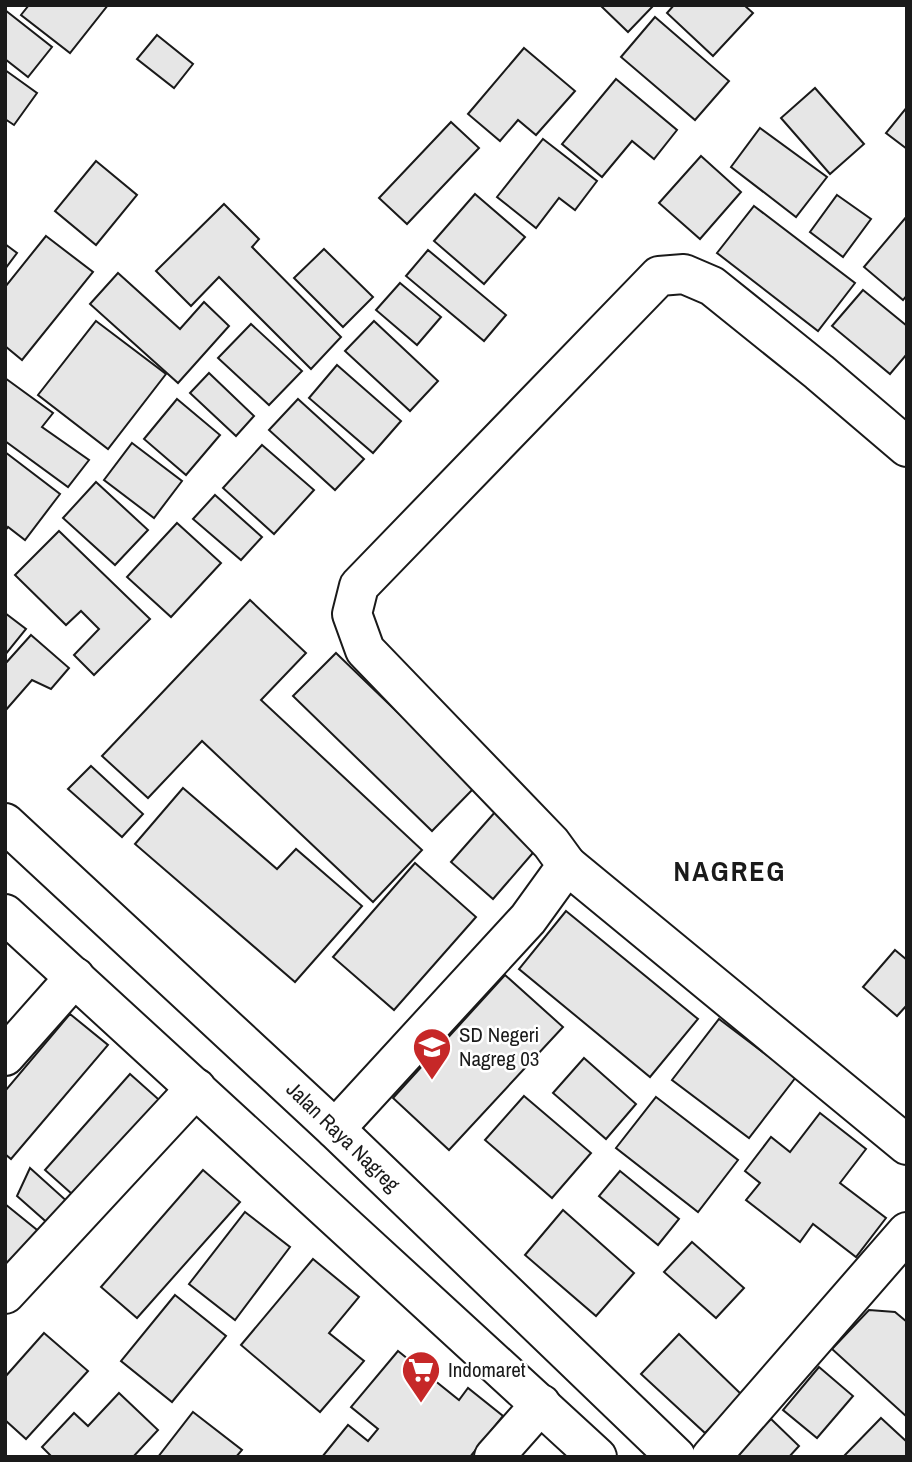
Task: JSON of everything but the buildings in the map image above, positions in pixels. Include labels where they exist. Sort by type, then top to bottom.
[{"type":"main road","points":[[907,447],[712,286],[684,274],[659,276],[359,586],[352,614],[365,650],[551,843],[567,865],[907,1146]]},
{"type":"main road","name":"Jalan Raya Nagreg","points":[[5,823],[335,1129],[676,1457]]},
{"type":"main road","points":[[335,1129],[528,919],[567,865]]},
{"type":"main road","points":[[5,914],[597,1457]]},
{"type":"main road","points":[[5,1056],[75,977]]},
{"type":"main road","points":[[5,1294],[195,1088]]},
{"type":"main road","points":[[711,1457],[907,1232]]},
{"type":"main road","points":[[494,1457],[541,1404]]},
{"type":"place","name":"SD Negeri Nagreg 03","points":[[432,1081]]},
{"type":"place","name":"Indomaret","points":[[421,1404]]},
{"type":"district","name":"NAGREG","points":[[730,871]]}]
